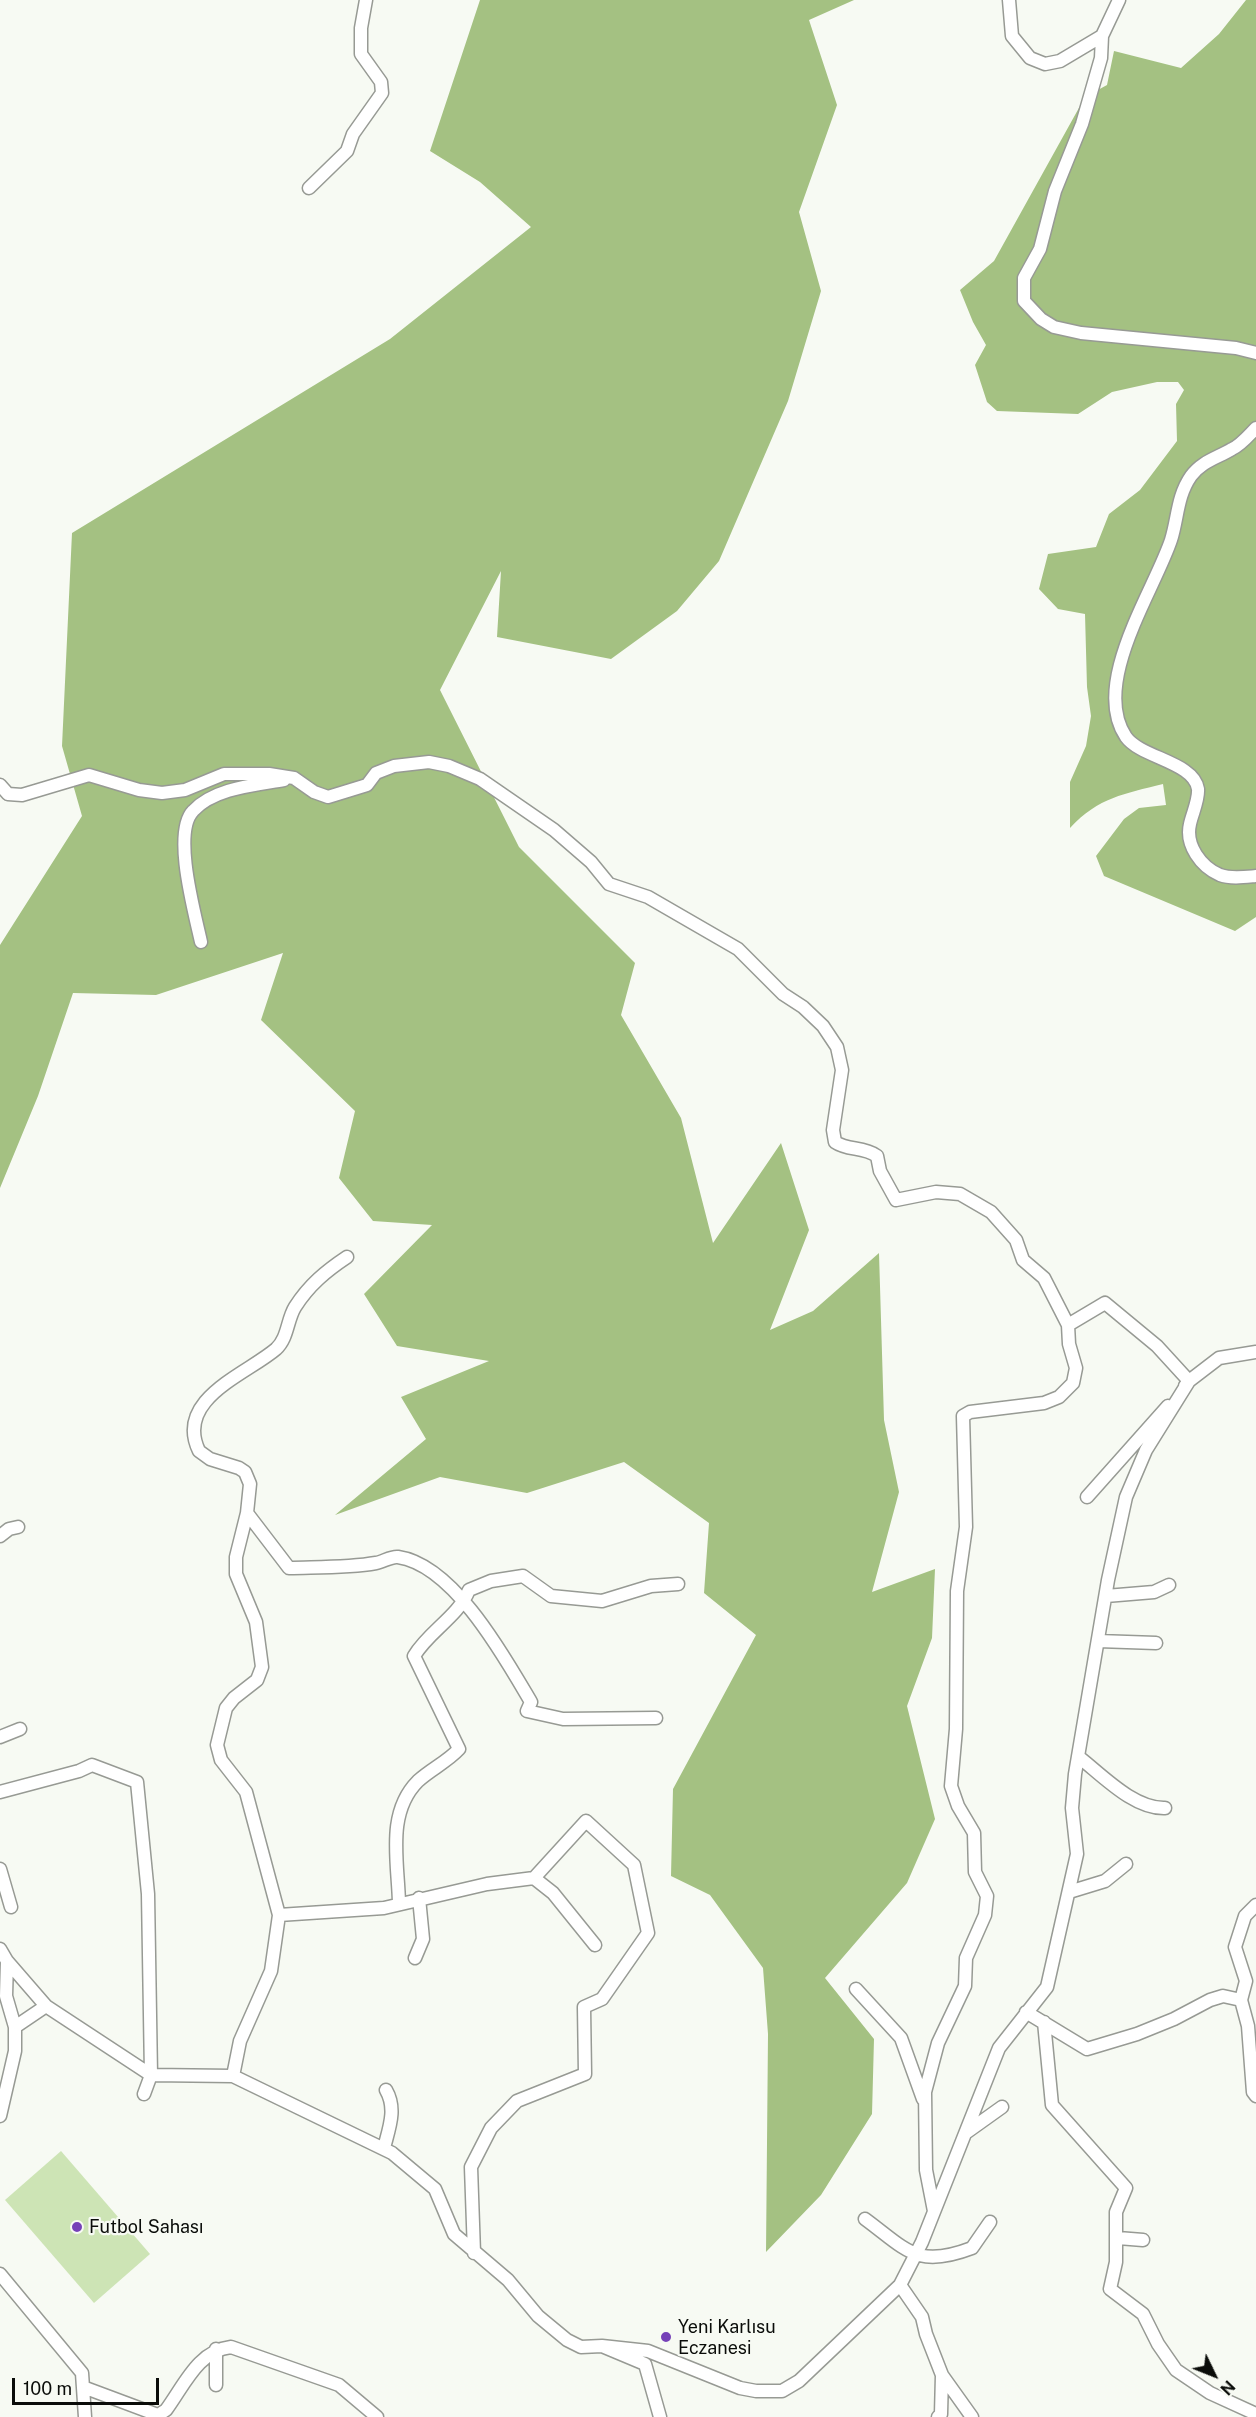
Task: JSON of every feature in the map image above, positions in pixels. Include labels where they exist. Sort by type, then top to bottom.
[{"type":"street","points":[[309,188],[346,151],[353,134],[382,93],[381,82],[361,54],[361,28],[366,0]]},
{"type":"street","points":[[1009,0],[1012,36],[1030,58],[1045,64],[1060,61],[1102,36]]},
{"type":"street","points":[[1119,0],[1102,36],[1101,58],[1082,124],[1055,191],[1040,249],[1024,278],[1024,301],[1041,319],[1054,327],[1081,333],[1236,348],[1256,353]]},
{"type":"street","points":[[1256,428],[1234,449],[1203,464],[1181,494],[1171,541],[1137,611],[1123,656],[1115,706],[1119,724],[1127,739],[1148,753],[1187,772],[1198,789],[1189,836],[1190,844],[1199,858],[1221,875],[1256,876]]},
{"type":"street","points":[[0,785],[8,794],[22,795],[89,775],[139,790],[162,793],[185,790],[224,774],[269,774],[294,778],[314,792],[328,797],[367,785],[376,773],[394,766],[429,762],[449,766],[480,779],[554,830],[591,862],[609,884],[648,897],[738,950],[783,994],[803,1007],[823,1026],[837,1047],[842,1070],[832,1130],[835,1142],[844,1148],[868,1149],[877,1156],[880,1171],[896,1200],[936,1192],[960,1194],[991,1212],[1016,1240],[1023,1260],[1044,1278],[1068,1325],[1069,1344],[1076,1368],[1073,1383],[1059,1397],[1044,1403],[970,1412],[963,1416],[966,1446],[966,1527],[957,1592],[957,1729],[951,1786],[958,1806],[974,1833],[975,1872],[987,1896],[985,1915],[966,1958],[965,1986],[938,2043],[929,2068],[926,2108],[926,2170],[934,2211]]},
{"type":"street","points":[[201,942],[186,856],[185,830],[192,811],[214,797],[294,778]]},
{"type":"street","points":[[233,2076],[240,2041],[271,1971],[279,1915],[246,1792],[221,1760],[217,1746],[226,1708],[234,1698],[257,1680],[262,1667],[256,1622],[236,1574],[236,1557],[247,1513],[250,1484],[245,1472],[210,1459],[199,1451],[194,1430],[198,1416],[220,1385],[276,1348],[284,1340],[294,1309],[318,1276],[347,1257]]},
{"type":"street","points":[[1068,1325],[1105,1303],[1157,1346],[1189,1381]]},
{"type":"street","points":[[1087,1497],[1189,1381],[1219,1358],[1256,1352]]},
{"type":"street","points":[[0,1949],[7,1961],[46,2006],[151,2075],[233,2076],[384,2148],[435,2189],[454,2234],[508,2280],[538,2316],[567,2340],[581,2347],[602,2346],[648,2351],[740,2388],[770,2393],[782,2391],[799,2381],[900,2285],[934,2211],[999,2048],[1047,1987],[1077,1854],[1072,1808],[1098,1641],[1126,1497],[1146,1450],[1189,1381]]},
{"type":"street","points":[[247,1513],[289,1568],[375,1563],[397,1557],[432,1571],[464,1603],[498,1646],[531,1702],[527,1711],[562,1719],[656,1718]]},
{"type":"street","points":[[0,1536],[9,1528],[18,1527]]},
{"type":"street","points":[[399,1903],[396,1820],[402,1802],[419,1781],[459,1749],[414,1656],[420,1647],[464,1603],[469,1590],[491,1581],[523,1576],[551,1596],[602,1601],[651,1587],[678,1584]]},
{"type":"street","points":[[1106,1596],[1154,1592],[1169,1585]]},
{"type":"street","points":[[1098,1641],[1156,1643]]},
{"type":"street","points":[[0,1737],[20,1729]]},
{"type":"street","points":[[1080,1758],[1121,1791],[1154,1808],[1165,1808]]},
{"type":"street","points":[[0,1792],[79,1771],[92,1765],[137,1782],[148,1894],[151,2075],[144,2094]]},
{"type":"street","points":[[279,1915],[384,1908],[419,1898],[534,1878],[586,1821],[634,1865],[648,1933],[602,1999],[584,2007],[585,2074],[517,2101],[490,2128],[471,2167],[474,2253]]},
{"type":"street","points":[[1069,1892],[1105,1881],[1126,1864]]},
{"type":"street","points":[[0,1869],[11,1907]]},
{"type":"street","points":[[534,1878],[553,1893],[595,1945]]},
{"type":"street","points":[[415,1958],[423,1940],[419,1898]]},
{"type":"street","points":[[1256,1905],[1245,1916],[1235,1947],[1246,1981],[1241,2000],[1248,2026],[1256,2107]]},
{"type":"street","points":[[0,2116],[13,2062],[15,2027],[6,1996],[7,1961]]},
{"type":"street","points":[[856,1989],[901,2038],[926,2108]]},
{"type":"street","points":[[1026,2012],[1087,2049],[1137,2034],[1210,2000],[1223,1996],[1241,2000]]},
{"type":"street","points":[[15,2027],[46,2006]]},
{"type":"street","points":[[1044,2022],[1052,2105],[1126,2188],[1116,2212],[1118,2238],[1110,2289],[1143,2313],[1158,2344],[1176,2370],[1210,2394],[1256,2414]]},
{"type":"street","points":[[384,2148],[391,2120],[392,2101],[386,2090]]},
{"type":"street","points":[[966,2133],[1002,2108]]},
{"type":"street","points":[[865,2219],[915,2256],[931,2258],[972,2248],[990,2222]]},
{"type":"street","points":[[1118,2238],[1143,2240]]},
{"type":"street","points":[[0,2274],[82,2373],[84,2417]]},
{"type":"street","points":[[900,2285],[922,2317],[929,2345],[942,2375],[972,2417]]},
{"type":"street","points":[[602,2346],[645,2364],[660,2417]]},
{"type":"street","points":[[83,2387],[158,2415],[166,2410],[206,2355],[216,2349],[231,2347],[339,2385],[377,2417]]},
{"type":"street","points":[[216,2349],[216,2385]]},
{"type":"street","points":[[938,2417],[942,2414],[942,2375]]},
{"type":"green space","points":[[480,0],[854,0],[809,20],[837,105],[799,212],[821,291],[788,401],[719,561],[677,611],[611,659],[497,637],[501,571],[440,690],[519,847],[635,963],[621,1015],[681,1118],[713,1243],[781,1143],[809,1230],[770,1330],[813,1311],[879,1253],[884,1420],[899,1492],[872,1592],[935,1569],[932,1638],[907,1706],[935,1819],[907,1883],[825,1978],[874,2039],[872,2114],[821,2195],[766,2252],[768,2034],[763,1968],[710,1895],[671,1876],[673,1789],[756,1635],[704,1593],[709,1523],[624,1462],[527,1493],[440,1477],[335,1515],[426,1439],[401,1397],[489,1361],[397,1346],[364,1294],[432,1225],[373,1221],[339,1178],[355,1111],[261,1020],[283,953],[156,995],[73,993],[38,1096],[0,1188],[0,945],[82,816],[62,746],[72,533],[390,339],[531,227],[480,182],[430,151]]},
{"type":"green space","points":[[1246,0],[1256,0],[1256,917],[1235,931],[1104,876],[1096,856],[1124,819],[1139,808],[1166,805],[1163,784],[1124,794],[1102,803],[1091,809],[1070,828],[1070,782],[1086,746],[1091,716],[1087,687],[1085,614],[1058,609],[1039,589],[1048,554],[1096,547],[1109,514],[1140,490],[1177,441],[1176,404],[1184,390],[1178,382],[1157,382],[1112,392],[1078,414],[997,411],[987,402],[975,365],[986,345],[973,322],[960,290],[994,261],[1085,97],[1107,85],[1114,51],[1181,68],[1219,34]]},
{"type":"green space","name":"Futbol Sahası","points":[[61,2151],[150,2254],[94,2303],[5,2200]]},
{"type":"place","name":"Futbol Sahası","points":[[77,2227]]},
{"type":"place","name":"Yeni Karlısu Eczanesi","points":[[666,2337]]}]
